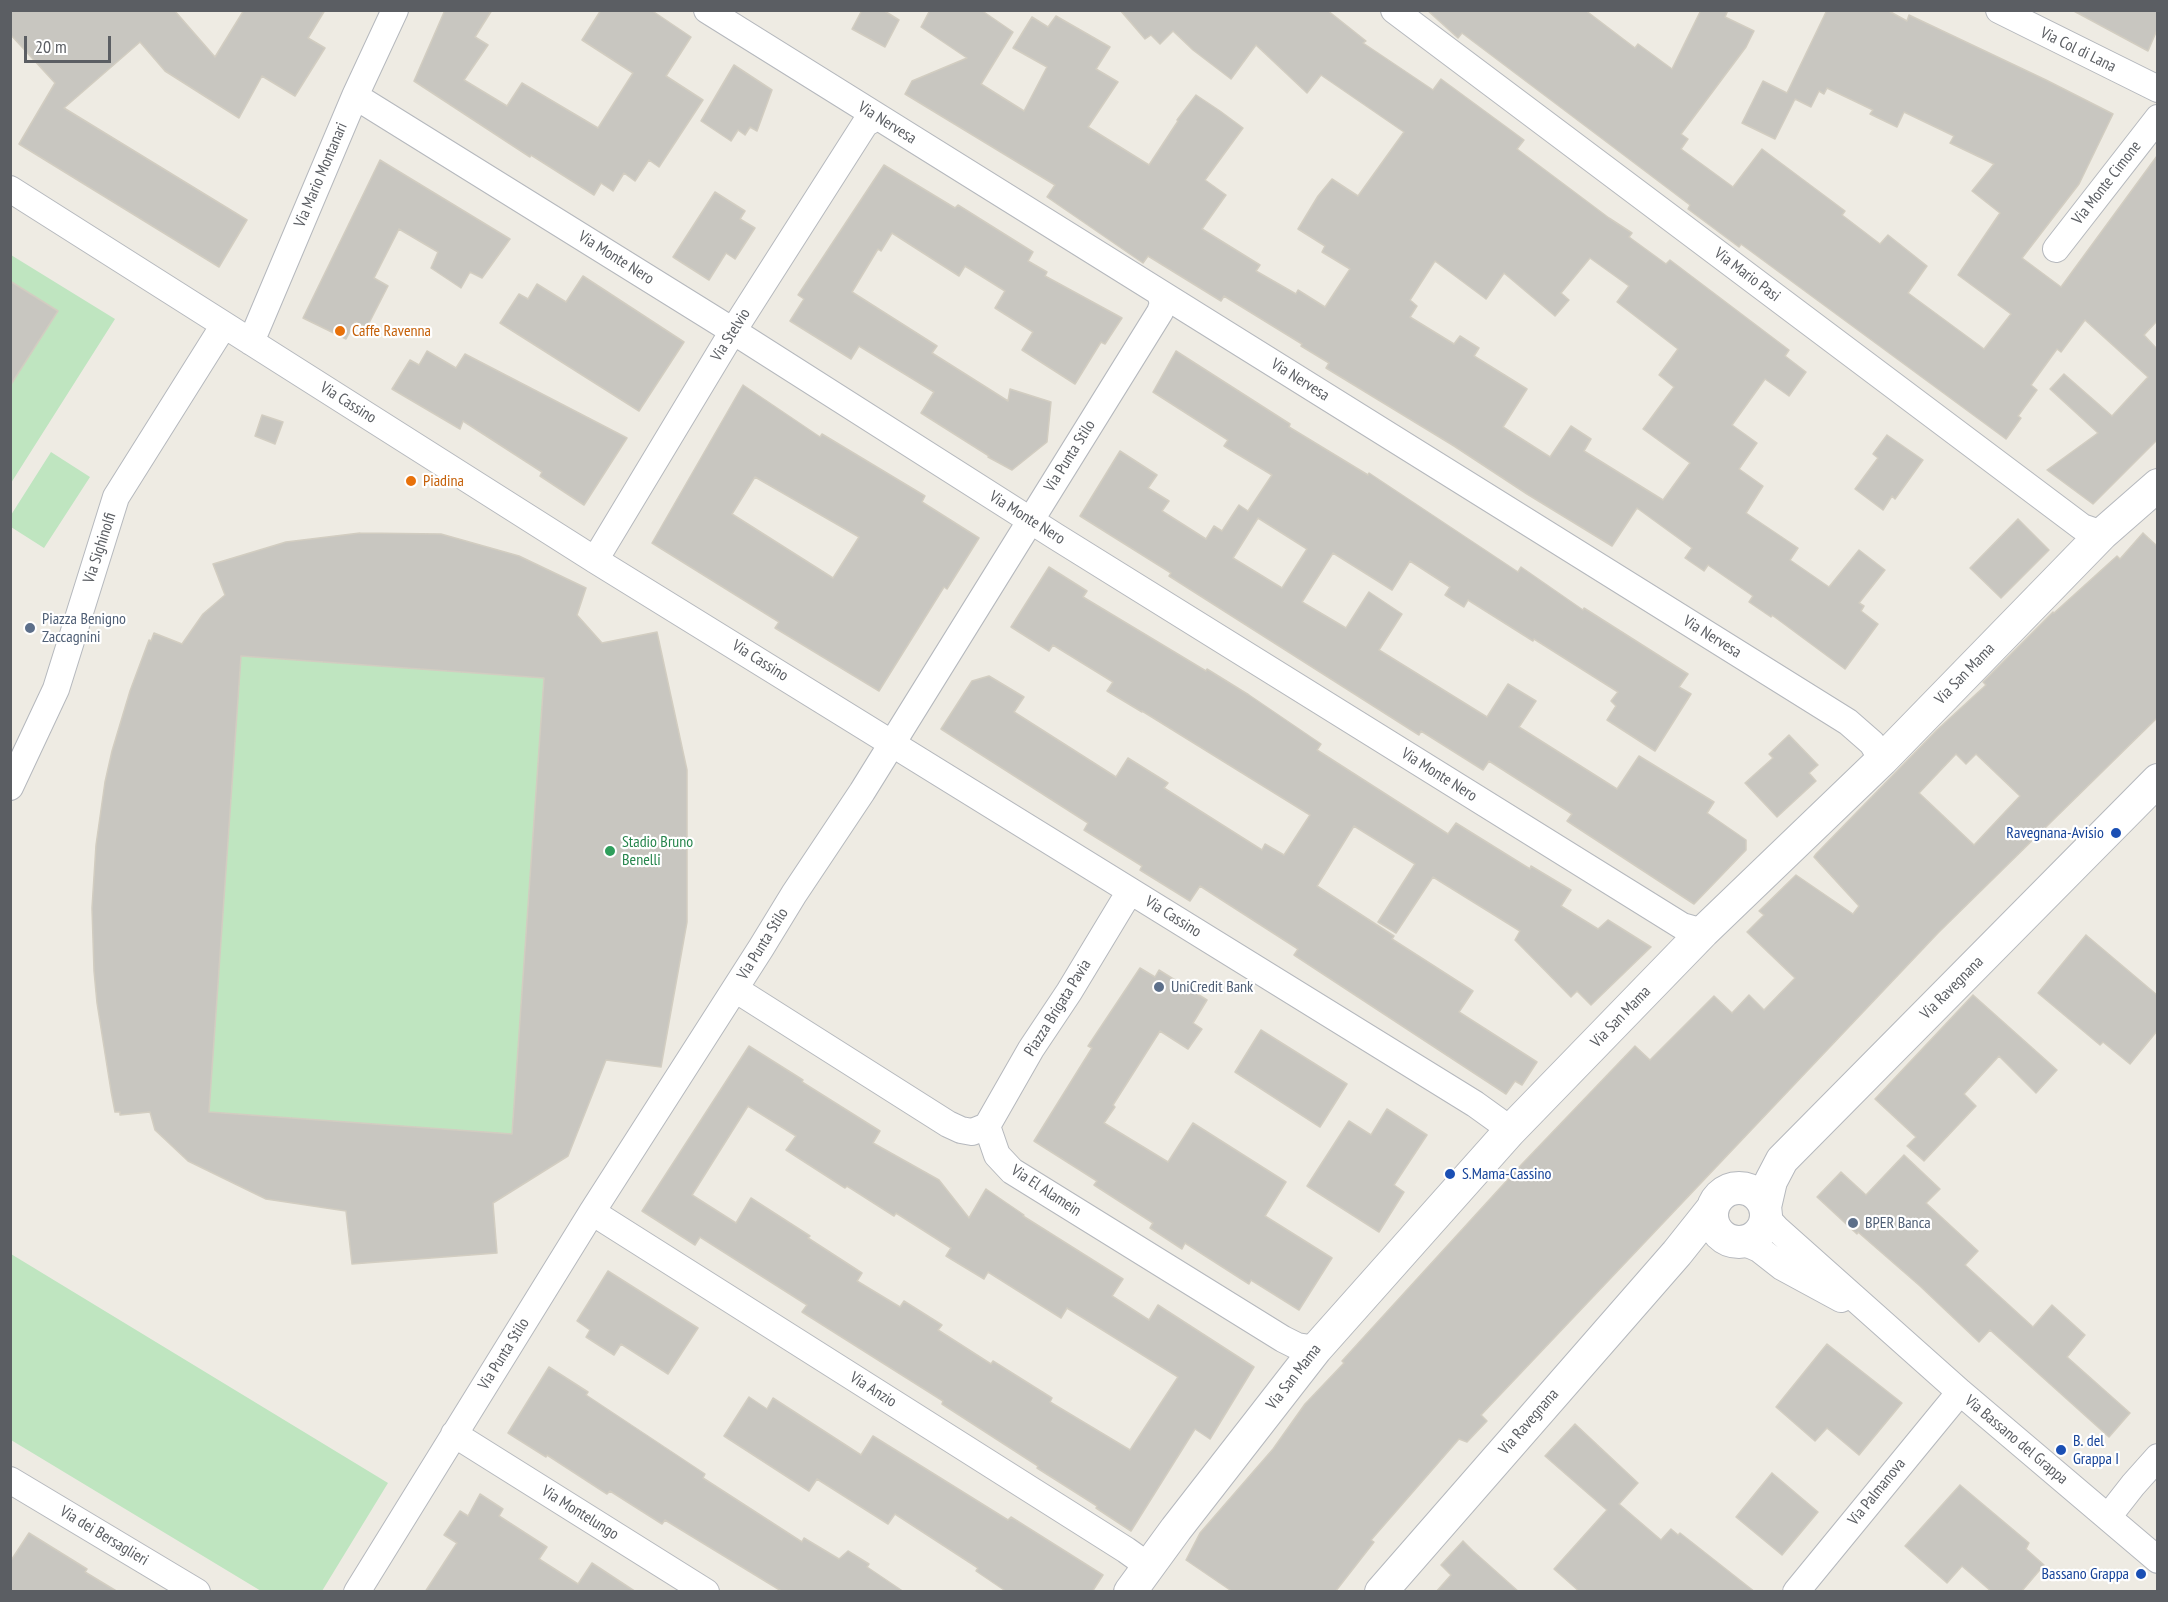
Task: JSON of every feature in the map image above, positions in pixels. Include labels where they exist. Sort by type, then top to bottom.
[{"type":"street","name":"Via Mario Montanari","points":[[250,342],[394,10]]},
{"type":"street","name":"Via Nervesa","points":[[707,10],[1848,722],[1872,743],[1882,760]]},
{"type":"street","name":"Via Mario Pasi","points":[[1394,10],[2082,526],[2102,534]]},
{"type":"street","name":"Via Col di Lana","points":[[1999,10],[2157,89]]},
{"type":"street","name":"Via Monte Nero","points":[[355,96],[1682,926],[1703,932]]},
{"type":"street","name":"Via Stelvio","points":[[595,560],[733,331],[865,124],[877,117]]},
{"type":"street","name":"Via Monte Cimone","points":[[2056,249],[2157,118]]},
{"type":"street","name":"Via Cassino","points":[[10,189],[595,560],[893,742],[1475,1104],[1500,1122],[1509,1132]]},
{"type":"street","name":"Via Punta Stilo","points":[[357,1592],[591,1212],[893,742],[1160,312],[1163,303],[1160,294]]},
{"type":"street","name":"Via Sighinolfi","points":[[10,787],[56,689],[116,497],[224,326]]},
{"type":"street","name":"Via San Mama","points":[[1136,1584],[1316,1349],[1509,1132],[1703,932],[1882,760],[2102,534],[2157,485]]},
{"type":"street","name":"Via Ravegnana","points":[[1766,1212],[1770,1181],[1782,1160],[2157,780]]},
{"type":"street","name":"Piazza Brigata Pavia","points":[[987,1126],[1031,1049],[1069,992],[1130,891]]},
{"type":"street","points":[[735,989],[948,1124],[972,1132],[987,1126]]},
{"type":"street","name":"Via El Alamein","points":[[987,1126],[997,1155],[1012,1171],[1283,1340],[1297,1346],[1316,1349]]},
{"type":"street","points":[[1737,1188],[1755,1193],[1766,1212],[1764,1226],[1759,1234],[1734,1240],[1714,1226],[1712,1209],[1721,1194],[1737,1188]]},
{"type":"street","name":"Via Ravegnana","points":[[1381,1592],[1677,1253],[1712,1209]]},
{"type":"street","name":"Via Anzio","points":[[591,1212],[1126,1550],[1140,1560],[1136,1584]]},
{"type":"street","name":"Via Bassano del Grappa","points":[[1766,1212],[1777,1229],[1876,1318],[2157,1560]]},
{"type":"street","name":"Via Ravegnana","points":[[1677,1253],[1700,1244],[1734,1240]]},
{"type":"street","name":"Via Bassano del Grappa","points":[[1734,1240],[1759,1249],[1782,1267],[1876,1318]]},
{"type":"street","name":"Via Palmanova","points":[[1796,1592],[1960,1392]]},
{"type":"street","name":"Via Montelungo","points":[[454,1434],[706,1592]]},
{"type":"street","points":[[2108,1517],[2157,1457]]},
{"type":"street","name":"Via dei Bersaglieri","points":[[10,1480],[197,1592]]},
{"type":"green space","points":[[11,255],[115,319],[11,483]]},
{"type":"green space","points":[[51,452],[90,477],[44,548],[11,527],[11,515]]},
{"type":"green space","points":[[241,656],[544,678],[512,1134],[209,1112]]},
{"type":"green space","points":[[11,1254],[388,1483],[322,1591],[261,1591],[11,1440]]},
{"type":"building","points":[[10,10],[174,10],[215,57],[244,10],[325,10],[308,38],[325,48],[295,96],[262,76],[239,118],[165,71],[140,42],[64,108],[247,220],[219,267],[19,144],[55,83],[10,34]]},
{"type":"building","points":[[445,10],[492,10],[475,37],[488,45],[464,80],[507,106],[522,83],[598,128],[633,73],[582,40],[601,10],[651,10],[691,37],[666,76],[703,100],[659,167],[649,160],[635,181],[624,173],[613,191],[601,183],[594,195],[531,155],[530,157],[414,81]]},
{"type":"building","points":[[862,10],[883,10],[899,20],[885,47],[852,29]]},
{"type":"building","points":[[930,10],[981,10],[1013,32],[981,84],[1024,111],[1047,67],[1013,48],[1032,17],[1048,27],[1056,16],[1110,47],[1096,69],[1118,82],[1088,127],[1149,165],[1177,120],[1196,95],[1220,111],[1243,128],[1205,180],[1226,195],[1202,229],[1260,265],[1256,271],[1296,294],[1298,290],[1325,307],[1350,269],[1322,252],[1325,246],[1298,229],[1318,196],[1332,179],[1358,196],[1404,132],[1321,75],[1307,93],[1256,45],[1231,79],[1193,50],[1173,31],[1160,44],[1151,35],[1145,39],[1120,10],[1327,10],[1366,41],[1363,43],[1433,90],[1441,79],[1524,140],[1517,149],[1632,233],[1629,237],[1666,264],[1670,260],[1789,350],[1785,356],[1806,372],[1789,396],[1765,379],[1732,425],[1757,443],[1739,469],[1763,486],[1746,513],[1798,548],[1790,560],[1829,587],[1859,550],[1885,570],[1859,603],[1864,606],[1861,611],[1878,624],[1845,669],[1772,615],[1771,617],[1749,602],[1753,596],[1708,565],[1704,571],[1685,558],[1692,548],[1637,508],[1612,546],[1326,368],[1329,363],[1224,296],[1221,301],[1148,256],[1143,263],[1047,197],[1055,185],[905,94],[912,81],[967,58],[921,27]],"holes":[[[1590,258],[1629,286],[1617,302],[1678,349],[1659,375],[1674,387],[1643,429],[1690,463],[1663,500],[1584,451],[1591,439],[1571,426],[1550,457],[1503,427],[1527,389],[1474,356],[1479,348],[1460,336],[1454,344],[1410,317],[1417,306],[1410,300],[1435,261],[1486,299],[1504,273],[1555,316],[1569,300],[1561,293]]]},
{"type":"building","points":[[1427,10],[1585,10],[1635,48],[1638,44],[1672,69],[1701,10],[1728,10],[1725,17],[1754,31],[1746,47],[1681,134],[1688,139],[1681,149],[1733,187],[1762,149],[1845,211],[1842,215],[1880,244],[1888,235],[1927,266],[1908,293],[1984,349],[2011,314],[1958,275],[2000,213],[1972,191],[1994,164],[1950,143],[1954,136],[1904,112],[1897,127],[1870,114],[1873,110],[1827,88],[1824,94],[1819,91],[1811,107],[1795,99],[1775,139],[1742,123],[1763,81],[1787,93],[1827,10],[1887,10],[1907,21],[1909,15],[2113,114],[2079,184],[2022,258],[2061,287],[2157,156],[2157,321],[2144,335],[2157,349],[2157,440],[2093,504],[2047,470],[2098,433],[2050,389],[2064,374],[2112,416],[2148,377],[2085,320],[2061,352],[2057,349],[2031,385],[2037,390],[2018,416],[2021,418],[2006,439],[1741,244],[1739,247],[1688,209],[1690,205],[1462,33],[1458,38]]},
{"type":"building","points":[[2072,10],[2157,10],[2157,30],[2148,51]]},
{"type":"building","points":[[734,65],[772,90],[757,131],[750,127],[745,135],[738,130],[731,141],[701,121]]},
{"type":"building","points":[[380,160],[510,239],[482,278],[470,272],[461,288],[431,268],[438,252],[399,229],[374,278],[388,286],[367,327],[355,322],[346,339],[303,318]]},
{"type":"building","points":[[884,165],[955,208],[958,205],[1033,252],[1028,261],[1047,272],[1045,276],[1122,318],[1105,344],[1101,342],[1075,384],[1022,350],[1033,332],[995,308],[1005,291],[965,266],[959,276],[892,233],[881,251],[878,249],[852,292],[937,346],[932,353],[1008,401],[1010,389],[1051,402],[1047,442],[1012,470],[921,413],[934,392],[859,346],[851,359],[790,321],[804,299],[798,295]]},
{"type":"building","points":[[715,192],[745,211],[740,219],[755,228],[735,259],[726,253],[709,280],[673,257]]},
{"type":"building","points":[[583,276],[684,342],[639,411],[500,323],[519,294],[528,299],[537,284],[566,302]]},
{"type":"building","points":[[10,281],[58,311],[10,386]]},
{"type":"building","points":[[427,351],[456,368],[465,354],[627,438],[584,505],[540,476],[542,472],[463,421],[460,429],[392,389],[410,360],[419,365]]},
{"type":"building","points":[[1176,351],[1290,424],[1289,427],[1368,475],[1369,473],[1518,572],[1521,567],[1583,610],[1584,608],[1688,674],[1679,687],[1691,694],[1655,751],[1607,720],[1616,706],[1611,701],[1618,692],[1468,600],[1464,607],[1445,595],[1450,587],[1410,561],[1392,590],[1333,553],[1302,602],[1346,628],[1369,592],[1402,614],[1379,650],[1487,717],[1508,684],[1536,701],[1519,727],[1617,789],[1639,756],[1714,802],[1707,813],[1746,840],[1746,850],[1694,904],[1567,821],[1572,814],[1489,761],[1483,770],[1421,731],[1419,735],[1169,576],[1171,573],[1080,516],[1120,451],[1157,475],[1148,488],[1169,501],[1162,511],[1206,539],[1214,526],[1222,531],[1239,505],[1248,511],[1272,475],[1224,446],[1228,440],[1153,392]],"holes":[[[1258,518],[1307,549],[1282,588],[1233,558]]]},
{"type":"building","points":[[743,385],[820,437],[822,434],[925,496],[922,502],[979,538],[947,589],[944,587],[879,691],[775,628],[779,622],[652,543]],"holes":[[[755,477],[859,537],[833,578],[732,514]]]},
{"type":"building","points":[[262,415],[283,422],[275,444],[255,436]]},
{"type":"building","points":[[1887,435],[1923,460],[1895,499],[1892,496],[1883,510],[1855,489],[1878,458],[1873,454]]},
{"type":"building","points":[[2018,519],[2049,550],[2001,598],[1970,568]]},
{"type":"building","name":"Stadio Bruno Benelli","points":[[360,533],[441,534],[519,556],[586,588],[577,615],[602,643],[657,632],[687,770],[687,922],[661,1067],[606,1060],[568,1156],[493,1203],[497,1253],[352,1264],[346,1211],[266,1199],[188,1161],[155,1130],[150,1112],[120,1115],[120,1112],[115,1112],[97,1003],[92,908],[96,845],[105,782],[130,691],[149,640],[151,641],[154,633],[182,644],[203,614],[225,595],[213,564],[286,542]],"holes":[[[241,656],[544,678],[512,1134],[209,1112]]]},
{"type":"building","points":[[2143,533],[2157,546],[2157,718],[1938,933],[1481,1415],[1487,1421],[1467,1442],[1459,1439],[1371,1540],[1374,1542],[1335,1592],[1233,1592],[1186,1560],[1200,1533],[1273,1449],[1305,1404],[1344,1363],[1342,1361],[1522,1164],[1635,1046],[1650,1060],[1714,996],[1732,1013],[1749,995],[1764,1010],[1795,978],[1747,932],[1764,915],[1759,911],[1796,875],[1853,914],[1859,906],[1814,857],[1816,854],[1937,730],[1986,685],[1983,682],[2053,612],[2117,556],[2120,559]],"holes":[[[1956,754],[1966,764],[1976,754],[2020,796],[1974,845],[1919,793]]]},
{"type":"building","points":[[1049,567],[1087,591],[1083,597],[1249,695],[1321,744],[1317,750],[1448,834],[1456,823],[1530,869],[1531,866],[1571,890],[1561,906],[1598,929],[1608,920],[1651,947],[1591,1005],[1577,991],[1571,997],[1515,940],[1520,931],[1433,877],[1396,933],[1378,922],[1415,864],[1354,826],[1317,886],[1394,936],[1392,939],[1473,991],[1459,1012],[1537,1062],[1522,1085],[1515,1081],[1506,1094],[1294,955],[1298,949],[1200,886],[1190,901],[1140,870],[1142,866],[1084,830],[1088,823],[941,729],[972,681],[989,676],[1024,697],[1014,712],[1116,777],[1128,758],[1168,783],[1164,788],[1262,850],[1265,844],[1284,855],[1310,815],[1107,691],[1113,682],[1053,645],[1049,651],[1011,627]]},
{"type":"building","points":[[1789,735],[1818,765],[1809,773],[1816,781],[1777,817],[1745,783],[1773,758],[1769,754]]},
{"type":"building","points":[[2086,935],[2157,995],[2157,1031],[2130,1064],[2103,1042],[2100,1045],[2038,993]]},
{"type":"building","points":[[1140,968],[1155,977],[1159,970],[1207,1000],[1193,1023],[1202,1029],[1188,1049],[1160,1031],[1104,1123],[1168,1162],[1193,1123],[1286,1182],[1265,1216],[1332,1258],[1299,1310],[1251,1280],[1249,1284],[1185,1243],[1182,1249],[1150,1228],[1153,1223],[1094,1185],[1097,1181],[1034,1141],[1092,1048],[1088,1046]]},
{"type":"building","points":[[1973,995],[2057,1070],[2036,1093],[1999,1056],[1964,1094],[1976,1106],[1924,1161],[1907,1146],[1916,1137],[1875,1099]]},
{"type":"building","points":[[1261,1030],[1347,1084],[1320,1127],[1235,1072]]},
{"type":"building","points":[[749,1046],[880,1131],[873,1143],[939,1180],[969,1218],[986,1189],[1023,1216],[1123,1279],[1112,1296],[1149,1320],[1158,1305],[1254,1367],[1210,1439],[1195,1429],[1131,1531],[1096,1508],[1097,1506],[1037,1468],[1038,1466],[942,1404],[943,1401],[802,1312],[807,1305],[700,1237],[695,1245],[642,1211]],"holes":[[[748,1106],[796,1136],[786,1150],[845,1188],[847,1186],[894,1216],[896,1213],[951,1248],[946,1256],[984,1279],[988,1272],[1061,1318],[1067,1308],[1178,1377],[1130,1450],[1050,1402],[1052,1398],[993,1361],[991,1364],[938,1330],[942,1325],[904,1301],[900,1307],[857,1281],[862,1273],[751,1198],[736,1223],[692,1195]]]},
{"type":"building","points":[[1387,1109],[1427,1135],[1394,1185],[1404,1192],[1379,1232],[1307,1186],[1349,1121],[1371,1135]]},
{"type":"building","points":[[1904,1155],[1940,1189],[1926,1203],[1978,1251],[1965,1265],[2033,1327],[2052,1305],[2085,1335],[2067,1357],[2130,1413],[2109,1437],[1990,1330],[1979,1342],[1920,1286],[1858,1232],[1857,1234],[1817,1197],[1841,1172],[1866,1195]]},
{"type":"building","points":[[608,1271],[698,1328],[668,1374],[621,1344],[614,1355],[586,1337],[590,1330],[577,1321]]},
{"type":"building","points":[[1827,1344],[1902,1403],[1859,1455],[1827,1428],[1815,1441],[1776,1407]]},
{"type":"building","points":[[549,1367],[588,1392],[586,1395],[705,1474],[703,1478],[802,1542],[804,1538],[839,1559],[848,1551],[869,1564],[867,1567],[904,1592],[783,1592],[665,1520],[662,1524],[610,1491],[607,1494],[508,1433]]},
{"type":"building","points":[[749,1397],[767,1409],[773,1398],[861,1455],[873,1436],[1008,1520],[1011,1517],[1103,1575],[1092,1592],[1007,1592],[976,1571],[978,1568],[895,1514],[888,1524],[817,1479],[809,1491],[724,1436]]},
{"type":"building","points":[[1575,1424],[1638,1483],[1619,1504],[1661,1540],[1671,1529],[1678,1535],[1680,1533],[1755,1592],[1580,1592],[1554,1569],[1607,1510],[1545,1456]]},
{"type":"building","points":[[1772,1473],[1818,1512],[1782,1555],[1736,1517]]},
{"type":"building","points":[[1960,1485],[2029,1543],[2026,1549],[2044,1565],[2021,1592],[1992,1592],[1962,1566],[1947,1583],[1905,1546]]},
{"type":"building","points":[[480,1494],[503,1509],[499,1516],[547,1547],[539,1559],[578,1584],[592,1563],[636,1592],[425,1592],[457,1543],[444,1535],[460,1511],[468,1516]]},
{"type":"building","points":[[29,1533],[87,1569],[85,1572],[118,1592],[10,1592],[10,1562]]},
{"type":"building","points":[[1463,1541],[1519,1592],[1436,1592],[1451,1575],[1441,1565]]},
{"type":"place","name":"Caffe Ravenna","points":[[340,331]]},
{"type":"place","name":"Piadina","points":[[411,481]]},
{"type":"place","name":"Piazza Benigno Zaccagnini","points":[[30,628]]},
{"type":"place","name":"Ravegnana-Avisio","points":[[2116,833]]},
{"type":"place","name":"Stadio Bruno Benelli","points":[[610,851]]},
{"type":"place","name":"UniCredit Bank","points":[[1159,987]]},
{"type":"place","name":"S.Mama-Cassino","points":[[1450,1174]]},
{"type":"place","name":"BPER Banca","points":[[1853,1223]]},
{"type":"place","name":"B. del Grappa I","points":[[2061,1450]]},
{"type":"place","name":"Bassano Grappa","points":[[2141,1574]]}]
